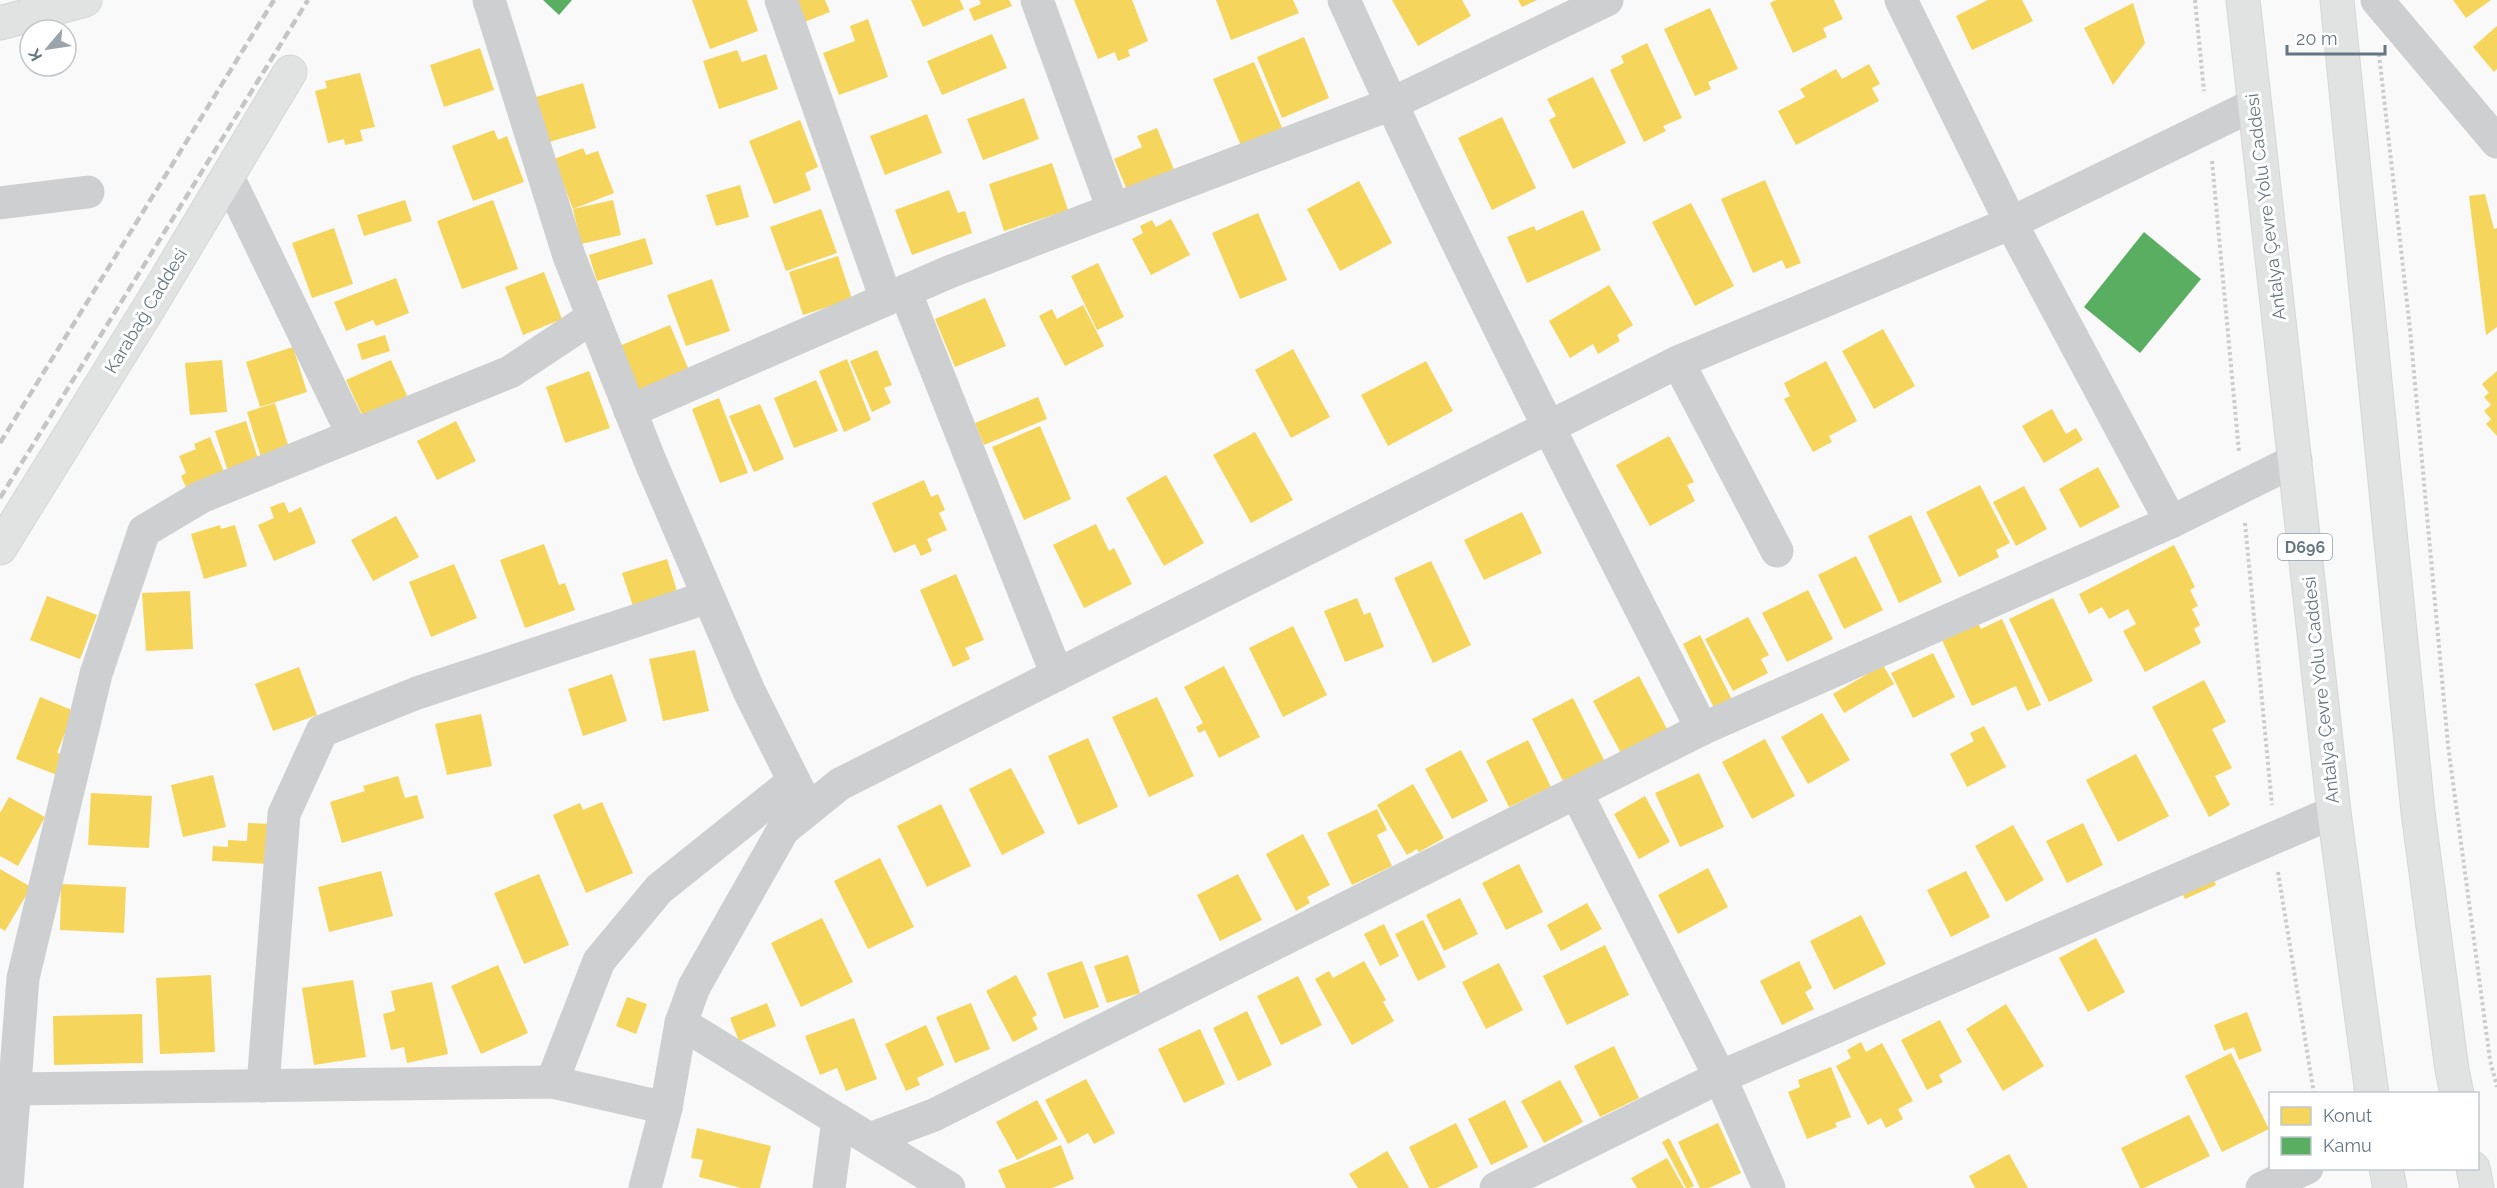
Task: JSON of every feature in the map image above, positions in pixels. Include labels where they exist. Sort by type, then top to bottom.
[{"type":"main road","points":[[0,22],[86,0]]},
{"type":"main road","name":"Antalya Çevre Yolu Caddesi","points":[[2243,0],[2334,812],[2372,1092]]},
{"type":"main road","points":[[2337,0],[2418,812],[2457,1092]]},
{"type":"main road","name":"Karabağ Caddesi","points":[[0,548],[290,72]]},
{"type":"main road","points":[[2386,1170],[2390,1188]]},
{"type":"main road","points":[[2473,1170],[2477,1188]]},
{"type":"street","points":[[489,0],[569,256],[630,411],[708,597],[749,691],[801,795]]},
{"type":"street","points":[[781,0],[895,295],[1057,675]]},
{"type":"street","points":[[1037,0],[1113,209]]},
{"type":"street","points":[[1344,0],[1391,104],[1548,427],[1702,729]]},
{"type":"street","points":[[630,411],[949,272],[1391,104],[1607,0]]},
{"type":"street","points":[[1901,0],[2011,223],[2171,522]]},
{"type":"street","points":[[2377,0],[2497,142]]},
{"type":"street","points":[[552,1082],[598,961],[660,889],[801,795],[840,784],[1678,362],[2011,223],[2253,105]]},
{"type":"street","points":[[228,177],[353,435]]},
{"type":"street","points":[[0,203],[88,192]]},
{"type":"street","points":[[7,1188],[23,978],[14,960],[96,674],[144,531],[201,497],[510,372],[593,317]]},
{"type":"street","points":[[1678,362],[1777,551]]},
{"type":"street","points":[[870,1139],[934,1115],[1577,794],[1702,729],[2171,522],[2296,460]]},
{"type":"street","points":[[263,1086],[284,814],[322,731],[417,693],[708,597]]},
{"type":"street","points":[[1577,794],[1720,1077],[1769,1188]]},
{"type":"street","points":[[645,1188],[666,1108],[681,1023],[694,987],[801,795]]},
{"type":"street","points":[[1496,1188],[1720,1077],[2334,812]]},
{"type":"street","points":[[681,1023],[948,1188]]},
{"type":"street","points":[[13,1089],[552,1082],[666,1108]]},
{"type":"street","points":[[829,1188],[837,1120]]},
{"type":"street","points":[[2262,1188],[2302,1170]]},
{"type":"path","points":[[2195,0],[2279,884],[2314,1092]]},
{"type":"path","points":[[2378,47],[2410,329],[2448,745],[2490,1060],[2497,1088]]},
{"type":"building: Konut","points":[[692,0],[747,0],[758,31],[710,49]]},
{"type":"building: Konut","points":[[794,0],[825,0],[830,12],[802,23]]},
{"type":"building: Konut","points":[[911,0],[960,0],[964,9],[923,27]]},
{"type":"building: Konut","points":[[979,0],[1009,0],[1012,6],[974,21],[969,9],[981,4]]},
{"type":"building: Konut","points":[[1074,0],[1132,0],[1148,41],[1128,50],[1130,56],[1118,61],[1115,52],[1098,59]]},
{"type":"building: Konut","points":[[1216,0],[1293,0],[1299,13],[1231,40]]},
{"type":"building: Konut","points":[[1392,0],[1462,0],[1471,16],[1418,46]]},
{"type":"building: Konut","points":[[1518,0],[1537,0],[1522,7]]},
{"type":"building: Konut","points":[[1776,0],[1834,0],[1843,19],[1823,28],[1827,37],[1793,53],[1770,3]]},
{"type":"building: Konut","points":[[1988,0],[2022,0],[2033,21],[1972,50],[1956,16]]},
{"type":"building: Konut","points":[[2453,0],[2491,0],[2466,18]]},
{"type":"building: Konut","points":[[2133,3],[2145,43],[2113,85],[2084,28]]},
{"type":"building: Konut","points":[[1710,8],[1738,69],[1708,82],[1711,89],[1695,96],[1664,29]]},
{"type":"building: Konut","points":[[868,19],[888,77],[839,95],[823,53],[855,41],[850,26]]},
{"type":"building: Konut","points":[[2497,26],[2497,69],[2494,72],[2473,47]]},
{"type":"building: Konut","points":[[992,34],[1007,68],[942,95],[927,61]]},
{"type":"building: Konut","points":[[1304,37],[1329,98],[1282,118],[1257,57]]},
{"type":"building: Konut","points":[[1647,43],[1682,118],[1663,126],[1666,131],[1644,142],[1610,70],[1624,63],[1621,56]]},
{"type":"building: Konut","points":[[480,48],[494,90],[444,107],[430,65]]},
{"type":"building: Konut","points":[[737,50],[742,62],[766,54],[778,89],[719,109],[703,61]]},
{"type":"building: Konut","points":[[1254,62],[1283,130],[1242,148],[1213,79]]},
{"type":"building: Konut","points":[[1869,64],[1880,84],[1872,88],[1879,101],[1796,145],[1778,111],[1805,97],[1800,89],[1836,69],[1842,79]]},
{"type":"building: Konut","points":[[360,73],[375,127],[360,130],[363,141],[345,145],[344,139],[328,143],[315,91],[327,88],[325,81]]},
{"type":"building: Konut","points":[[1593,77],[1626,143],[1573,169],[1549,120],[1556,116],[1547,99]]},
{"type":"building: Konut","points":[[583,83],[596,128],[549,142],[536,97]]},
{"type":"building: Konut","points":[[1024,98],[1039,139],[983,160],[967,119]]},
{"type":"building: Konut","points":[[927,114],[942,153],[885,175],[870,136]]},
{"type":"building: Konut","points":[[1502,117],[1536,188],[1492,210],[1458,138]]},
{"type":"building: Konut","points":[[800,120],[818,167],[805,173],[811,190],[774,204],[749,141]]},
{"type":"building: Konut","points":[[1157,128],[1179,182],[1132,202],[1114,159],[1142,147],[1137,136]]},
{"type":"building: Konut","points":[[494,130],[498,140],[507,136],[524,182],[473,201],[452,146]]},
{"type":"building: Konut","points":[[583,148],[586,155],[598,151],[614,193],[573,209],[554,159]]},
{"type":"building: Konut","points":[[1052,163],[1068,210],[1004,231],[989,184]]},
{"type":"building: Konut","points":[[1765,180],[1801,263],[1786,269],[1782,260],[1753,273],[1721,199]]},
{"type":"building: Konut","points":[[1359,181],[1392,243],[1340,271],[1307,209]]},
{"type":"building: Konut","points":[[740,185],[749,217],[716,226],[706,195]]},
{"type":"building: Konut","points":[[949,190],[958,213],[965,211],[972,233],[912,255],[895,210]]},
{"type":"building: Konut","points":[[2485,194],[2494,229],[2497,228],[2497,327],[2486,335],[2469,196]]},
{"type":"building: Konut","points":[[405,200],[412,221],[364,236],[357,215]]},
{"type":"building: Konut","points":[[493,200],[518,269],[462,289],[437,221]]},
{"type":"building: Konut","points":[[613,200],[621,235],[581,244],[573,209]]},
{"type":"building: Konut","points":[[1691,203],[1734,286],[1695,306],[1652,222]]},
{"type":"building: Konut","points":[[821,209],[837,253],[786,271],[770,227]]},
{"type":"building: Konut","points":[[1583,210],[1601,250],[1527,283],[1507,237],[1534,226],[1536,231]]},
{"type":"building: Konut","points":[[1258,213],[1287,280],[1240,299],[1212,233]]},
{"type":"building: Konut","points":[[1171,219],[1190,255],[1151,275],[1132,239],[1143,233],[1140,226],[1152,220],[1156,227]]},
{"type":"building: Konut","points":[[334,228],[353,284],[312,298],[292,243]]},
{"type":"building: Konut","points":[[645,238],[653,264],[597,281],[589,255]]},
{"type":"building: Konut","points":[[838,256],[852,299],[803,315],[789,272]]},
{"type":"building: Konut","points":[[1098,263],[1124,317],[1097,330],[1071,276]]},
{"type":"building: Konut","points":[[544,272],[562,319],[523,335],[505,287]]},
{"type":"building: Konut","points":[[396,278],[409,313],[376,326],[373,320],[346,331],[334,302]]},
{"type":"building: Konut","points":[[712,279],[730,331],[686,346],[667,295]]},
{"type":"building: Konut","points":[[1609,285],[1633,325],[1617,335],[1620,341],[1598,354],[1593,344],[1570,358],[1549,321]]},
{"type":"building: Konut","points":[[985,298],[1006,346],[955,367],[935,319]]},
{"type":"building: Konut","points":[[1083,305],[1104,346],[1065,366],[1039,316],[1052,309],[1057,319]]},
{"type":"building: Konut","points":[[670,325],[690,373],[637,395],[617,347]]},
{"type":"building: Konut","points":[[1883,329],[1915,386],[1874,409],[1842,351]]},
{"type":"building: Konut","points":[[385,335],[390,351],[362,360],[357,344]]},
{"type":"building: Konut","points":[[293,347],[307,392],[260,407],[246,362]]},
{"type":"building: Konut","points":[[1293,349],[1330,417],[1291,438],[1255,370]]},
{"type":"building: Konut","points":[[877,350],[892,385],[884,388],[891,403],[872,412],[850,361]]},
{"type":"building: Konut","points":[[847,359],[871,420],[844,432],[819,371]]},
{"type":"building: Konut","points":[[222,360],[227,412],[190,415],[185,363]]},
{"type":"building: Konut","points":[[391,360],[410,402],[366,423],[346,380]]},
{"type":"building: Konut","points":[[1426,361],[1453,411],[1388,446],[1361,395]]},
{"type":"building: Konut","points":[[1826,361],[1857,421],[1829,436],[1832,442],[1813,452],[1784,399],[1790,396],[1784,383]]},
{"type":"building: Konut","points":[[589,371],[610,428],[565,443],[546,387]]},
{"type":"building: Konut","points":[[2497,371],[2497,436],[2486,424],[2491,419],[2484,411],[2491,405],[2484,397],[2489,393],[2482,384]]},
{"type":"building: Konut","points":[[816,380],[838,431],[794,448],[774,398]]},
{"type":"building: Konut","points":[[1038,397],[1047,419],[984,445],[975,423]]},
{"type":"building: Konut","points":[[719,398],[748,473],[720,483],[692,409]]},
{"type":"building: Konut","points":[[275,403],[292,458],[264,467],[247,412]]},
{"type":"building: Konut","points":[[760,404],[784,459],[754,472],[729,416]]},
{"type":"building: Konut","points":[[2052,409],[2066,434],[2076,428],[2083,440],[2044,463],[2022,426]]},
{"type":"building: Konut","points":[[246,421],[262,471],[231,481],[215,431]]},
{"type":"building: Konut","points":[[456,421],[476,461],[437,480],[417,441]]},
{"type":"building: Konut","points":[[1040,426],[1071,499],[1024,520],[992,447]]},
{"type":"building: Konut","points":[[1255,432],[1293,500],[1251,523],[1213,455]]},
{"type":"building: Konut","points":[[1669,436],[1694,482],[1687,485],[1695,501],[1650,526],[1616,465]]},
{"type":"building: Konut","points":[[210,437],[227,479],[189,494],[181,476],[186,473],[179,456],[196,449],[194,444]]},
{"type":"building: Konut","points":[[2098,467],[2120,507],[2080,528],[2059,489]]},
{"type":"building: Konut","points":[[1166,475],[1204,543],[1164,566],[1126,498]]},
{"type":"building: Konut","points":[[924,480],[931,497],[938,494],[945,510],[939,513],[947,530],[927,539],[932,551],[921,556],[915,544],[894,553],[872,503]]},
{"type":"building: Konut","points":[[1980,485],[2010,543],[1996,550],[1999,557],[1959,577],[1926,512]]},
{"type":"building: Konut","points":[[2024,486],[2047,529],[2016,546],[1993,502]]},
{"type":"building: Konut","points":[[284,502],[289,513],[301,507],[316,543],[274,561],[258,525],[274,518],[270,507]]},
{"type":"building: Konut","points":[[1522,512],[1542,553],[1484,580],[1464,540]]},
{"type":"building: Konut","points":[[1911,515],[1942,582],[1899,603],[1868,536]]},
{"type":"building: Konut","points":[[396,516],[419,557],[373,581],[351,540]]},
{"type":"building: Konut","points":[[1096,524],[1109,551],[1114,548],[1132,584],[1084,608],[1053,545]]},
{"type":"building: Konut","points":[[220,525],[221,529],[235,525],[247,566],[204,579],[191,534]]},
{"type":"building: Konut","points":[[544,544],[559,585],[565,583],[575,610],[525,628],[500,560]]},
{"type":"building: Konut","points":[[2174,545],[2195,587],[2190,590],[2198,606],[2192,609],[2200,625],[2194,629],[2201,643],[2145,672],[2123,631],[2136,624],[2128,609],[2109,619],[2102,607],[2089,614],[2079,594]]},
{"type":"building: Konut","points":[[1856,556],[1883,610],[1844,629],[1818,575]]},
{"type":"building: Konut","points":[[667,559],[681,604],[637,618],[622,573]]},
{"type":"building: Konut","points":[[1431,561],[1471,645],[1433,663],[1394,578]]},
{"type":"building: Konut","points":[[454,564],[477,618],[431,637],[409,582]]},
{"type":"building: Konut","points":[[956,574],[984,640],[965,648],[970,659],[953,667],[920,590]]},
{"type":"building: Konut","points":[[1808,590],[1833,639],[1787,662],[1762,613]]},
{"type":"building: Konut","points":[[190,591],[193,649],[146,651],[142,593]]},
{"type":"building: Konut","points":[[47,596],[97,615],[80,659],[30,640]]},
{"type":"building: Konut","points":[[1357,598],[1364,615],[1370,612],[1384,647],[1345,662],[1324,611]]},
{"type":"building: Konut","points":[[2053,598],[2093,681],[2049,702],[2009,619]]},
{"type":"building: Konut","points":[[1748,617],[1769,655],[1761,659],[1768,673],[1733,691],[1705,639]]},
{"type":"building: Konut","points":[[2002,619],[2041,705],[2027,711],[2016,686],[1972,706],[1942,640],[1978,623],[1981,629]]},
{"type":"building: Konut","points":[[1293,626],[1327,695],[1283,717],[1249,648]]},
{"type":"building: Konut","points":[[1700,635],[1732,700],[1714,708],[1683,644]]},
{"type":"building: Konut","points":[[695,650],[709,711],[663,721],[649,659]]},
{"type":"building: Konut","points":[[1933,653],[1955,697],[1913,718],[1891,673]]},
{"type":"building: Konut","points":[[1883,665],[1894,684],[1844,713],[1833,694]]},
{"type":"building: Konut","points":[[1224,666],[1260,737],[1219,758],[1205,730],[1199,733],[1196,727],[1203,723],[1184,687]]},
{"type":"building: Konut","points":[[299,667],[317,715],[273,731],[255,684]]},
{"type":"building: Konut","points":[[612,674],[627,721],[583,736],[568,689]]},
{"type":"building: Konut","points":[[1639,676],[1668,731],[1622,755],[1593,701]]},
{"type":"building: Konut","points":[[2204,680],[2226,722],[2212,729],[2232,768],[2215,776],[2230,805],[2209,817],[2152,707]]},
{"type":"building: Konut","points":[[40,697],[74,711],[57,753],[65,755],[57,775],[16,759]]},
{"type":"building: Konut","points":[[1157,697],[1194,776],[1149,797],[1112,717]]},
{"type":"building: Konut","points":[[1573,698],[1605,762],[1564,783],[1532,719]]},
{"type":"building: Konut","points":[[1822,713],[1850,760],[1808,784],[1781,737]]},
{"type":"building: Konut","points":[[481,714],[492,766],[447,775],[435,724]]},
{"type":"building: Konut","points":[[1984,726],[2006,767],[1967,787],[1950,754],[1974,741],[1970,733]]},
{"type":"building: Konut","points":[[1088,738],[1118,807],[1078,825],[1048,756]]},
{"type":"building: Konut","points":[[1765,739],[1795,796],[1752,819],[1722,762]]},
{"type":"building: Konut","points":[[1528,740],[1551,787],[1509,807],[1486,761]]},
{"type":"building: Konut","points":[[1461,750],[1488,801],[1452,819],[1425,769]]},
{"type":"building: Konut","points":[[2136,754],[2169,816],[2118,842],[2086,780]]},
{"type":"building: Konut","points":[[1011,768],[1045,833],[1002,855],[969,789]]},
{"type":"building: Konut","points":[[1699,773],[1724,827],[1680,847],[1655,793]]},
{"type":"building: Konut","points":[[213,775],[226,827],[183,837],[171,785]]},
{"type":"building: Konut","points":[[398,776],[405,798],[417,795],[424,818],[342,843],[330,802],[365,791],[363,786]]},
{"type":"building: Konut","points":[[1413,784],[1444,838],[1419,852],[1417,849],[1407,855],[1377,805]]},
{"type":"building: Konut","points":[[91,793],[152,796],[149,848],[88,845]]},
{"type":"building: Konut","points":[[1645,796],[1670,842],[1639,859],[1614,814]]},
{"type":"building: Konut","points":[[9,797],[45,817],[18,866],[0,856],[0,813]]},
{"type":"building: Konut","points":[[602,802],[633,873],[586,893],[553,815],[580,803],[583,810]]},
{"type":"building: Konut","points":[[941,804],[971,866],[927,887],[897,826]]},
{"type":"building: Konut","points":[[1377,809],[1387,830],[1377,835],[1392,866],[1352,885],[1327,833]]},
{"type":"building: Konut","points":[[248,823],[273,824],[271,864],[212,861],[213,846],[228,847],[228,840],[247,841]]},
{"type":"building: Konut","points":[[2083,823],[2103,865],[2067,883],[2046,841]]},
{"type":"building: Konut","points":[[2013,825],[2044,880],[2006,902],[1975,846]]},
{"type":"building: Konut","points":[[1303,834],[1330,885],[1307,897],[1310,903],[1296,911],[1266,854]]},
{"type":"building: Konut","points":[[880,858],[914,927],[868,949],[834,881]]},
{"type":"building: Konut","points":[[1519,864],[1543,912],[1506,930],[1482,883]]},
{"type":"building: Konut","points":[[1708,868],[1728,907],[1678,934],[1658,895]]},
{"type":"building: Konut","points":[[0,869],[31,887],[5,931],[0,928]]},
{"type":"building: Konut","points":[[381,871],[393,916],[329,932],[318,887]]},
{"type":"building: Konut","points":[[1966,871],[1990,917],[1951,937],[1927,890]]},
{"type":"building: Konut","points":[[2210,872],[2216,885],[2185,899],[2179,887]]},
{"type":"building: Konut","points":[[539,874],[569,945],[524,964],[494,893]]},
{"type":"building: Konut","points":[[1238,874],[1262,920],[1220,941],[1197,895]]},
{"type":"building: Konut","points":[[61,884],[126,887],[124,933],[60,930]]},
{"type":"building: Konut","points":[[1460,898],[1478,934],[1444,951],[1426,915]]},
{"type":"building: Konut","points":[[1587,903],[1602,929],[1561,951],[1547,925]]},
{"type":"building: Konut","points":[[1861,915],[1886,964],[1834,990],[1810,941]]},
{"type":"building: Konut","points":[[822,918],[853,982],[801,1007],[771,943]]},
{"type":"building: Konut","points":[[1423,920],[1446,967],[1418,981],[1395,934]]},
{"type":"building: Konut","points":[[1384,924],[1399,956],[1380,966],[1364,934]]},
{"type":"building: Konut","points":[[2096,938],[2125,992],[2088,1012],[2059,958]]},
{"type":"building: Konut","points":[[1605,945],[1629,995],[1567,1025],[1543,976]]},
{"type":"building: Konut","points":[[1128,955],[1140,993],[1107,1003],[1094,966]]},
{"type":"building: Konut","points":[[1082,961],[1099,1007],[1064,1019],[1047,973]]},
{"type":"building: Konut","points":[[1364,961],[1386,1000],[1383,1002],[1394,1021],[1352,1045],[1315,979],[1329,971],[1333,978]]},
{"type":"building: Konut","points":[[1799,961],[1812,988],[1805,992],[1814,1009],[1782,1025],[1760,981]]},
{"type":"building: Konut","points":[[1499,963],[1523,1010],[1486,1029],[1462,982]]},
{"type":"building: Konut","points":[[498,965],[528,1033],[481,1054],[451,986]]},
{"type":"building: Konut","points":[[211,975],[215,1052],[160,1054],[156,978]]},
{"type":"building: Konut","points":[[1016,975],[1037,1015],[1032,1018],[1038,1029],[1013,1042],[986,991]]},
{"type":"building: Konut","points":[[1298,976],[1322,1025],[1281,1045],[1257,996]]},
{"type":"building: Konut","points":[[353,980],[366,1057],[314,1065],[302,988]]},
{"type":"building: Konut","points":[[432,982],[448,1054],[407,1063],[404,1047],[391,1050],[383,1014],[395,1011],[391,991]]},
{"type":"building: Konut","points":[[627,997],[647,1004],[636,1034],[616,1026]]},
{"type":"building: Konut","points":[[767,1003],[776,1026],[739,1041],[730,1018]]},
{"type":"building: Konut","points":[[971,1003],[990,1049],[955,1063],[936,1017]]},
{"type":"building: Konut","points":[[2006,1004],[2044,1066],[2003,1091],[1966,1029]]},
{"type":"building: Konut","points":[[1247,1011],[1272,1065],[1238,1081],[1213,1028]]},
{"type":"building: Konut","points":[[2247,1012],[2262,1051],[2239,1060],[2234,1047],[2224,1051],[2214,1025]]},
{"type":"building: Konut","points":[[142,1014],[143,1063],[54,1065],[53,1016]]},
{"type":"building: Konut","points":[[854,1018],[877,1079],[846,1091],[837,1068],[820,1075],[805,1036]]},
{"type":"building: Konut","points":[[1940,1020],[1962,1062],[1939,1075],[1943,1082],[1927,1090],[1901,1040]]},
{"type":"building: Konut","points":[[926,1025],[944,1065],[917,1078],[920,1085],[906,1091],[885,1044]]},
{"type":"building: Konut","points":[[1200,1029],[1225,1084],[1184,1103],[1158,1049]]},
{"type":"building: Konut","points":[[1861,1042],[1866,1052],[1882,1043],[1913,1101],[1898,1109],[1903,1119],[1886,1128],[1881,1118],[1868,1125],[1836,1066],[1851,1058],[1847,1050]]},
{"type":"building: Konut","points":[[1614,1046],[1639,1098],[1600,1117],[1574,1066]]},
{"type":"building: Konut","points":[[2231,1053],[2269,1129],[2222,1152],[2185,1076]]},
{"type":"building: Konut","points":[[1831,1067],[1851,1117],[1835,1123],[1837,1127],[1807,1139],[1788,1092],[1800,1087],[1798,1080]]},
{"type":"building: Konut","points":[[1086,1079],[1115,1133],[1094,1144],[1088,1133],[1068,1144],[1045,1100]]},
{"type":"building: Konut","points":[[1560,1080],[1583,1122],[1544,1143],[1521,1101]]},
{"type":"building: Konut","points":[[1037,1100],[1058,1139],[1017,1160],[996,1122]]},
{"type":"building: Konut","points":[[1505,1100],[1528,1147],[1491,1165],[1468,1119]]},
{"type":"building: Konut","points":[[2189,1115],[2210,1156],[2140,1188],[2121,1148]]},
{"type":"building: Konut","points":[[1456,1123],[1478,1167],[1437,1188],[1429,1188],[1409,1147]]},
{"type":"building: Konut","points":[[1718,1123],[1741,1173],[1709,1188],[1700,1188],[1678,1142]]},
{"type":"building: Konut","points":[[697,1128],[771,1146],[760,1188],[741,1188],[699,1177],[703,1160],[691,1158]]},
{"type":"building: Konut","points":[[1669,1138],[1694,1186],[1686,1188],[1662,1142]]},
{"type":"building: Konut","points":[[1061,1145],[1074,1179],[1052,1188],[1006,1188],[998,1170]]},
{"type":"building: Konut","points":[[1387,1151],[1409,1188],[1358,1188],[1349,1174]]},
{"type":"building: Konut","points":[[2009,1154],[2028,1188],[1975,1188],[1969,1176]]},
{"type":"building: Konut","points":[[1667,1158],[1684,1188],[1637,1188],[1631,1178]]},
{"type":"building: Kamu","points":[[543,0],[572,0],[559,15]]},
{"type":"building: Kamu","points":[[2144,232],[2201,279],[2140,353],[2084,307]]},
{"type":"railway","points":[[0,443],[274,0]]},
{"type":"railway","points":[[0,498],[308,0]]}]
